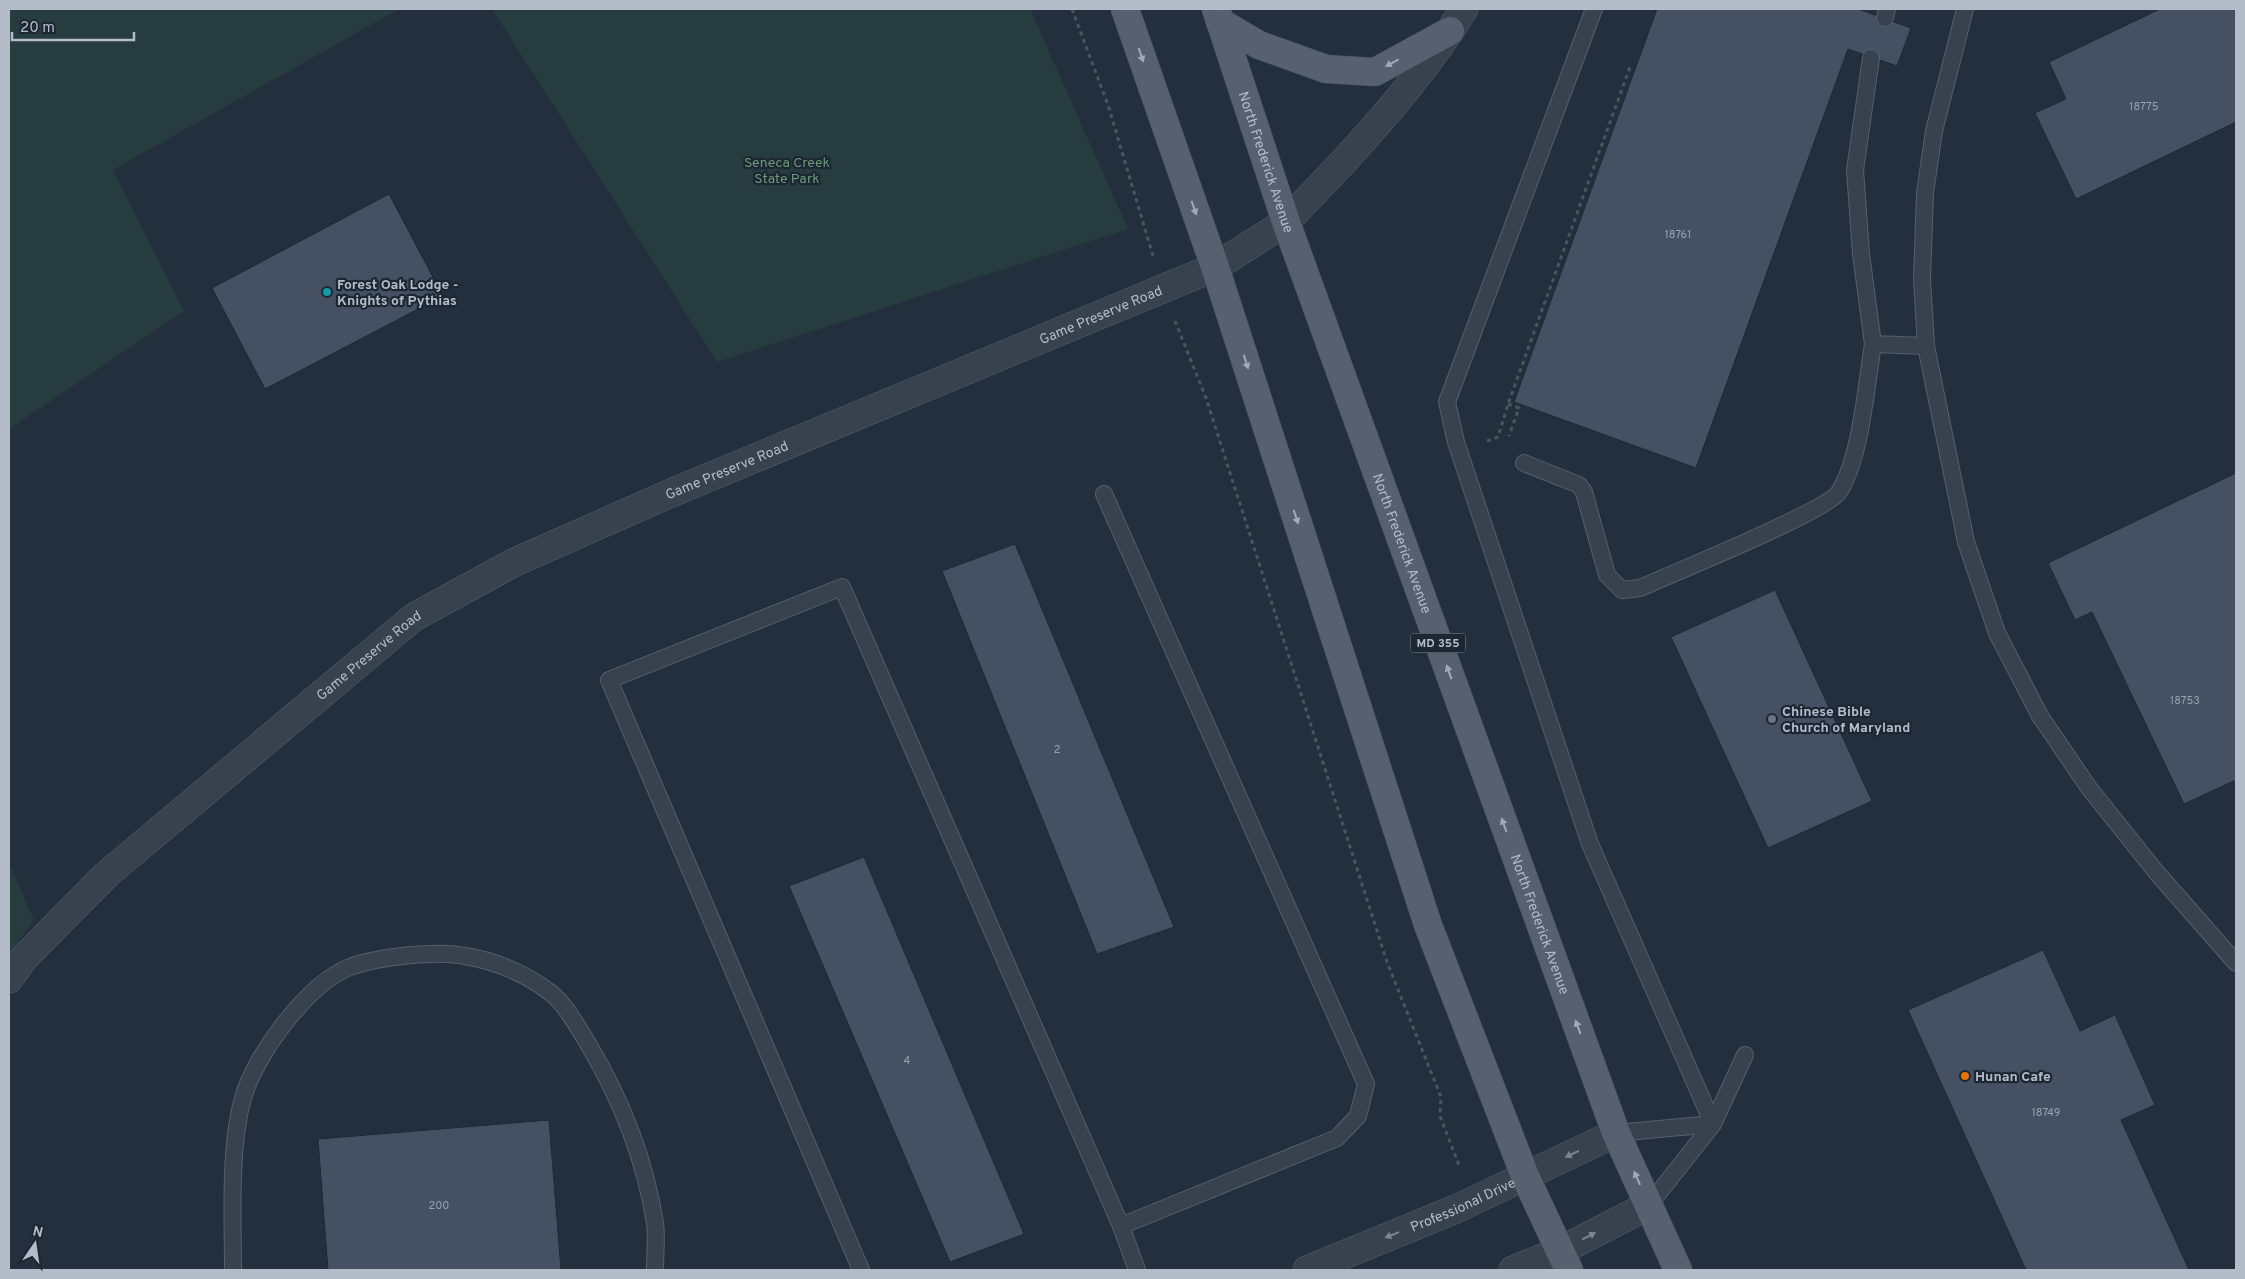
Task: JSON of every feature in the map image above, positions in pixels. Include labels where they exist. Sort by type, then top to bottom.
[{"type":"main road","points":[[1125,9],[1215,267],[1428,925],[1525,1176],[1565,1261]]},
{"type":"main road","points":[[1218,15],[1259,45],[1326,69],[1374,72],[1450,32]]},
{"type":"main road","name":"North Frederick Avenue","points":[[1218,15],[1286,222],[1616,1133],[1678,1270]]},
{"type":"street","name":"Game Preserve Road","points":[[9,979],[24,958],[106,875],[414,617],[513,564],[671,493],[1215,267],[1286,222],[1394,107],[1450,32],[1464,9]]},
{"type":"street","name":"Professional Drive","points":[[1307,1270],[1473,1201],[1616,1133]]},
{"type":"street","points":[[1513,1270],[1565,1261],[1649,1205]]},
{"type":"lane","points":[[1594,9],[1447,402],[1456,442],[1590,844],[1713,1124]]},
{"type":"lane","points":[[1965,9],[1934,131],[1925,193],[1922,279],[1926,346],[1966,542],[1997,633],[2040,716],[2089,788],[2157,873],[2236,963]]},
{"type":"lane","points":[[1524,463],[1579,485],[1584,492],[1608,575],[1622,590],[1640,588],[1809,512],[1838,494],[1853,464],[1873,344],[1861,254],[1855,170],[1872,58]]},
{"type":"lane","points":[[1873,344],[1926,346]]},
{"type":"lane","points":[[1104,494],[1366,1084],[1358,1116],[1337,1138],[1120,1226]]},
{"type":"lane","points":[[861,1270],[609,680],[842,587],[1120,1226],[1137,1270]]},
{"type":"lane","points":[[232,1270],[234,1157],[243,1098],[265,1050],[296,1009],[315,990],[348,968],[380,960],[417,955],[464,955],[518,972],[553,995],[576,1024],[601,1066],[622,1111],[641,1165],[655,1224],[655,1270]]},
{"type":"lane","points":[[1649,1205],[1713,1124],[1745,1055]]},
{"type":"lane","points":[[1616,1133],[1713,1124]]},
{"type":"path","points":[[1072,9],[1108,105],[1162,289],[1206,398],[1343,830],[1387,962],[1441,1097],[1440,1116],[1473,1201]]},
{"type":"path","points":[[1456,442],[1491,440],[1498,437],[1508,404],[1630,67]]},
{"type":"path","points":[[1508,404],[1519,408],[1508,440]]},
{"type":"green space","points":[[9,9],[399,9],[113,170],[184,311],[9,429]]},
{"type":"green space","name":"Seneca Creek State Park","points":[[492,9],[1030,9],[1128,229],[717,362]]},
{"type":"green space","points":[[9,863],[34,920],[9,954]]},
{"type":"building","points":[[1657,9],[1858,9],[1911,28],[1897,66],[1848,49],[1696,468],[1514,402]]},
{"type":"building","points":[[2160,9],[2236,9],[2236,122],[2076,199],[2035,113],[2066,99],[2049,62]]},
{"type":"building","name":"Forest Oak Lodge - Knights of Pythias","points":[[389,194],[443,296],[265,389],[212,288]]},
{"type":"building","points":[[2236,473],[2236,780],[2184,804],[2092,612],[2075,620],[2048,563]]},
{"type":"building","points":[[1015,544],[1174,927],[1097,954],[942,571]]},
{"type":"building","name":"Chinese Bible Church of Maryland","points":[[1775,590],[1872,801],[1768,848],[1671,637]]},
{"type":"building","points":[[864,857],[1024,1234],[950,1262],[789,886]]},
{"type":"building","points":[[2043,950],[2080,1031],[2115,1015],[2155,1105],[2121,1120],[2189,1270],[2026,1270],[1908,1010]]},
{"type":"building","points":[[549,1120],[561,1270],[328,1270],[318,1139]]},
{"type":"place","name":"Forest Oak Lodge - Knights of Pythias","points":[[327,292]]},
{"type":"place","name":"Chinese Bible Church of Maryland","points":[[1772,719]]},
{"type":"place","name":"Hunan Cafe","points":[[1965,1076]]}]
